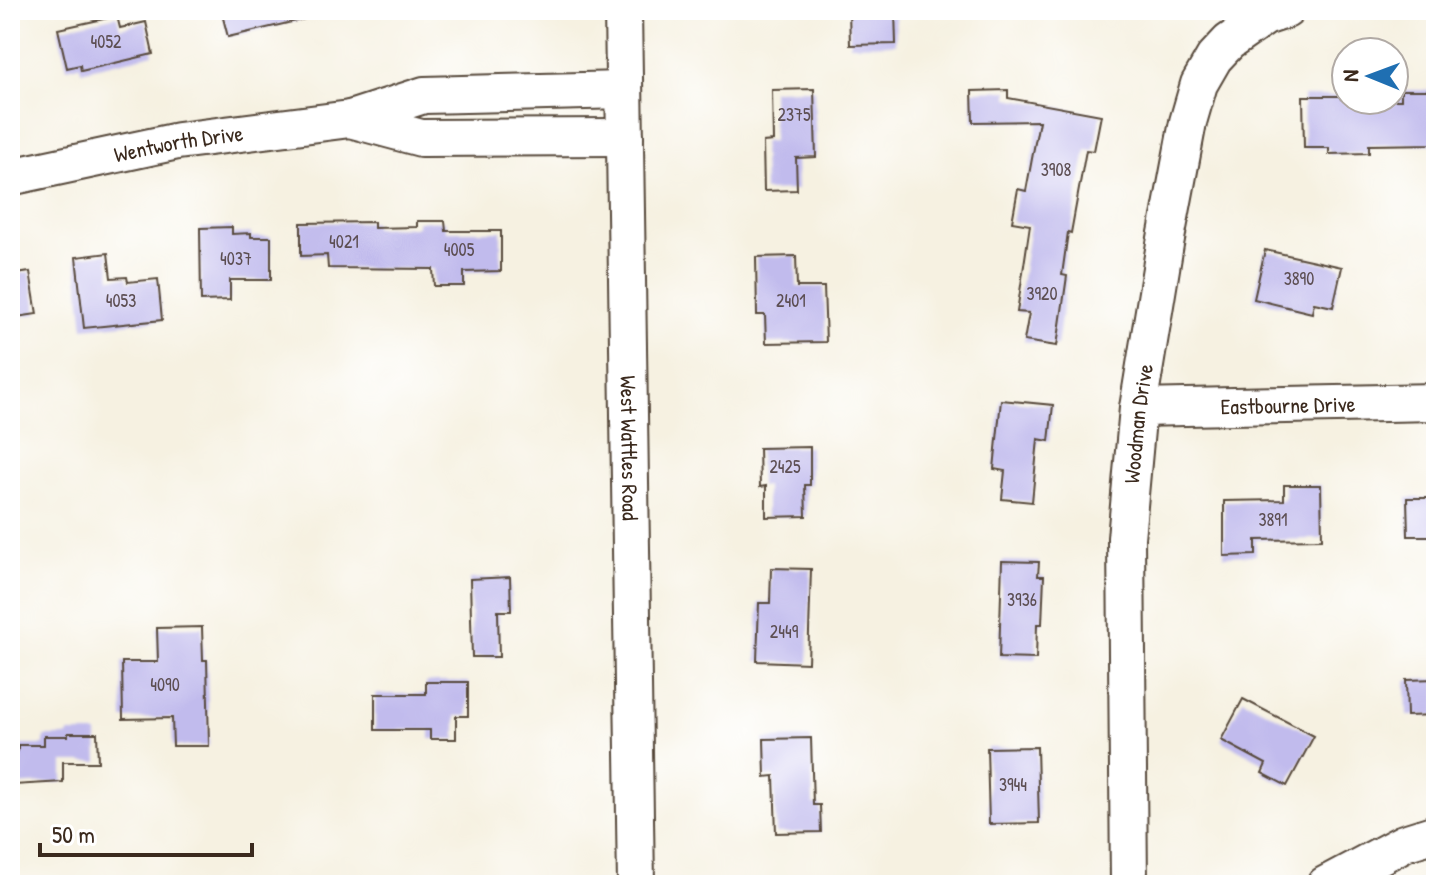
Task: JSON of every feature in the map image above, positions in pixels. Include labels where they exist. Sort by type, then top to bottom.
[{"type":"street","name":"West Wattles Road","points":[[623,10],[636,885]]},
{"type":"street","name":"Woodman Drive","points":[[1129,885],[1126,538],[1138,408],[1182,153],[1199,84],[1214,58],[1229,42],[1265,17],[1286,10]]},
{"type":"street","name":"Wentworth Drive","points":[[10,177],[178,141],[350,119],[424,95],[624,90]]},
{"type":"street","name":"Wentworth Drive","points":[[350,119],[421,138],[625,137]]},
{"type":"street","name":"Eastbourne Drive","points":[[1138,408],[1436,402]]},
{"type":"street","points":[[1325,885],[1404,843],[1436,833]]},
{"type":"building","points":[[221,10],[304,10],[305,19],[228,37]]},
{"type":"building","points":[[849,10],[895,10],[896,44],[850,45]]},
{"type":"building","points":[[117,16],[120,28],[146,22],[153,54],[81,71],[80,65],[67,68],[58,29]]},
{"type":"building","points":[[814,89],[816,157],[796,158],[797,190],[764,191],[763,142],[773,141],[772,90]]},
{"type":"building","points":[[1008,90],[1008,98],[1101,115],[1094,151],[1086,150],[1071,233],[1068,232],[1062,275],[1067,276],[1057,346],[1024,341],[1029,313],[1017,312],[1030,225],[1012,222],[1018,189],[1026,191],[1039,121],[973,122],[972,91]]},
{"type":"building","points":[[1410,90],[1436,90],[1436,144],[1369,145],[1369,153],[1329,154],[1329,148],[1304,148],[1303,96],[1330,96],[1330,116],[1410,116]]},
{"type":"building","points":[[417,221],[445,221],[446,231],[501,231],[501,271],[464,272],[464,286],[434,286],[433,269],[328,268],[327,255],[301,256],[301,223],[374,222],[374,228],[417,227]]},
{"type":"building","points":[[232,227],[232,234],[251,233],[251,237],[271,237],[271,280],[230,280],[230,300],[201,301],[200,228]]},
{"type":"building","points":[[1265,250],[1342,267],[1333,307],[1314,303],[1312,313],[1254,299]]},
{"type":"building","points":[[108,253],[111,278],[127,277],[128,282],[158,279],[162,320],[84,328],[76,257]]},
{"type":"building","points":[[796,256],[797,287],[824,287],[826,342],[766,343],[765,315],[757,315],[756,257]]},
{"type":"building","points":[[30,272],[37,314],[10,318],[10,275]]},
{"type":"building","points":[[1001,400],[1053,405],[1049,441],[1038,439],[1032,502],[1002,499],[1005,471],[994,469]]},
{"type":"building","points":[[810,447],[810,485],[805,485],[806,516],[766,517],[766,486],[760,487],[759,448]]},
{"type":"building","points":[[1284,485],[1321,485],[1322,539],[1256,540],[1256,555],[1224,556],[1224,501],[1284,500]]},
{"type":"building","points":[[1407,498],[1436,498],[1436,536],[1408,536]]},
{"type":"building","points":[[1002,561],[1039,562],[1038,576],[1044,576],[1042,624],[1037,624],[1036,659],[999,658]]},
{"type":"building","points":[[771,568],[811,569],[808,663],[757,661],[759,603],[770,603]]},
{"type":"building","points":[[510,577],[511,611],[498,611],[499,657],[472,657],[470,579]]},
{"type":"building","points":[[202,627],[203,660],[207,660],[209,746],[173,746],[172,718],[123,719],[122,662],[158,662],[157,628]]},
{"type":"building","points":[[1436,679],[1436,715],[1407,716],[1406,680]]},
{"type":"building","points":[[426,682],[468,682],[468,716],[456,716],[456,739],[430,739],[430,730],[375,730],[375,694],[426,694]]},
{"type":"building","points":[[1243,699],[1314,736],[1287,786],[1262,773],[1266,764],[1221,740]]},
{"type":"building","points":[[68,733],[97,733],[98,762],[63,762],[63,782],[14,785],[15,782],[10,782],[10,751],[18,751],[18,745],[44,745],[44,736],[68,736]]},
{"type":"building","points":[[811,738],[813,805],[820,805],[821,832],[776,833],[774,776],[765,777],[764,739]]},
{"type":"building","points":[[1037,747],[1039,823],[989,824],[987,748]]}]
